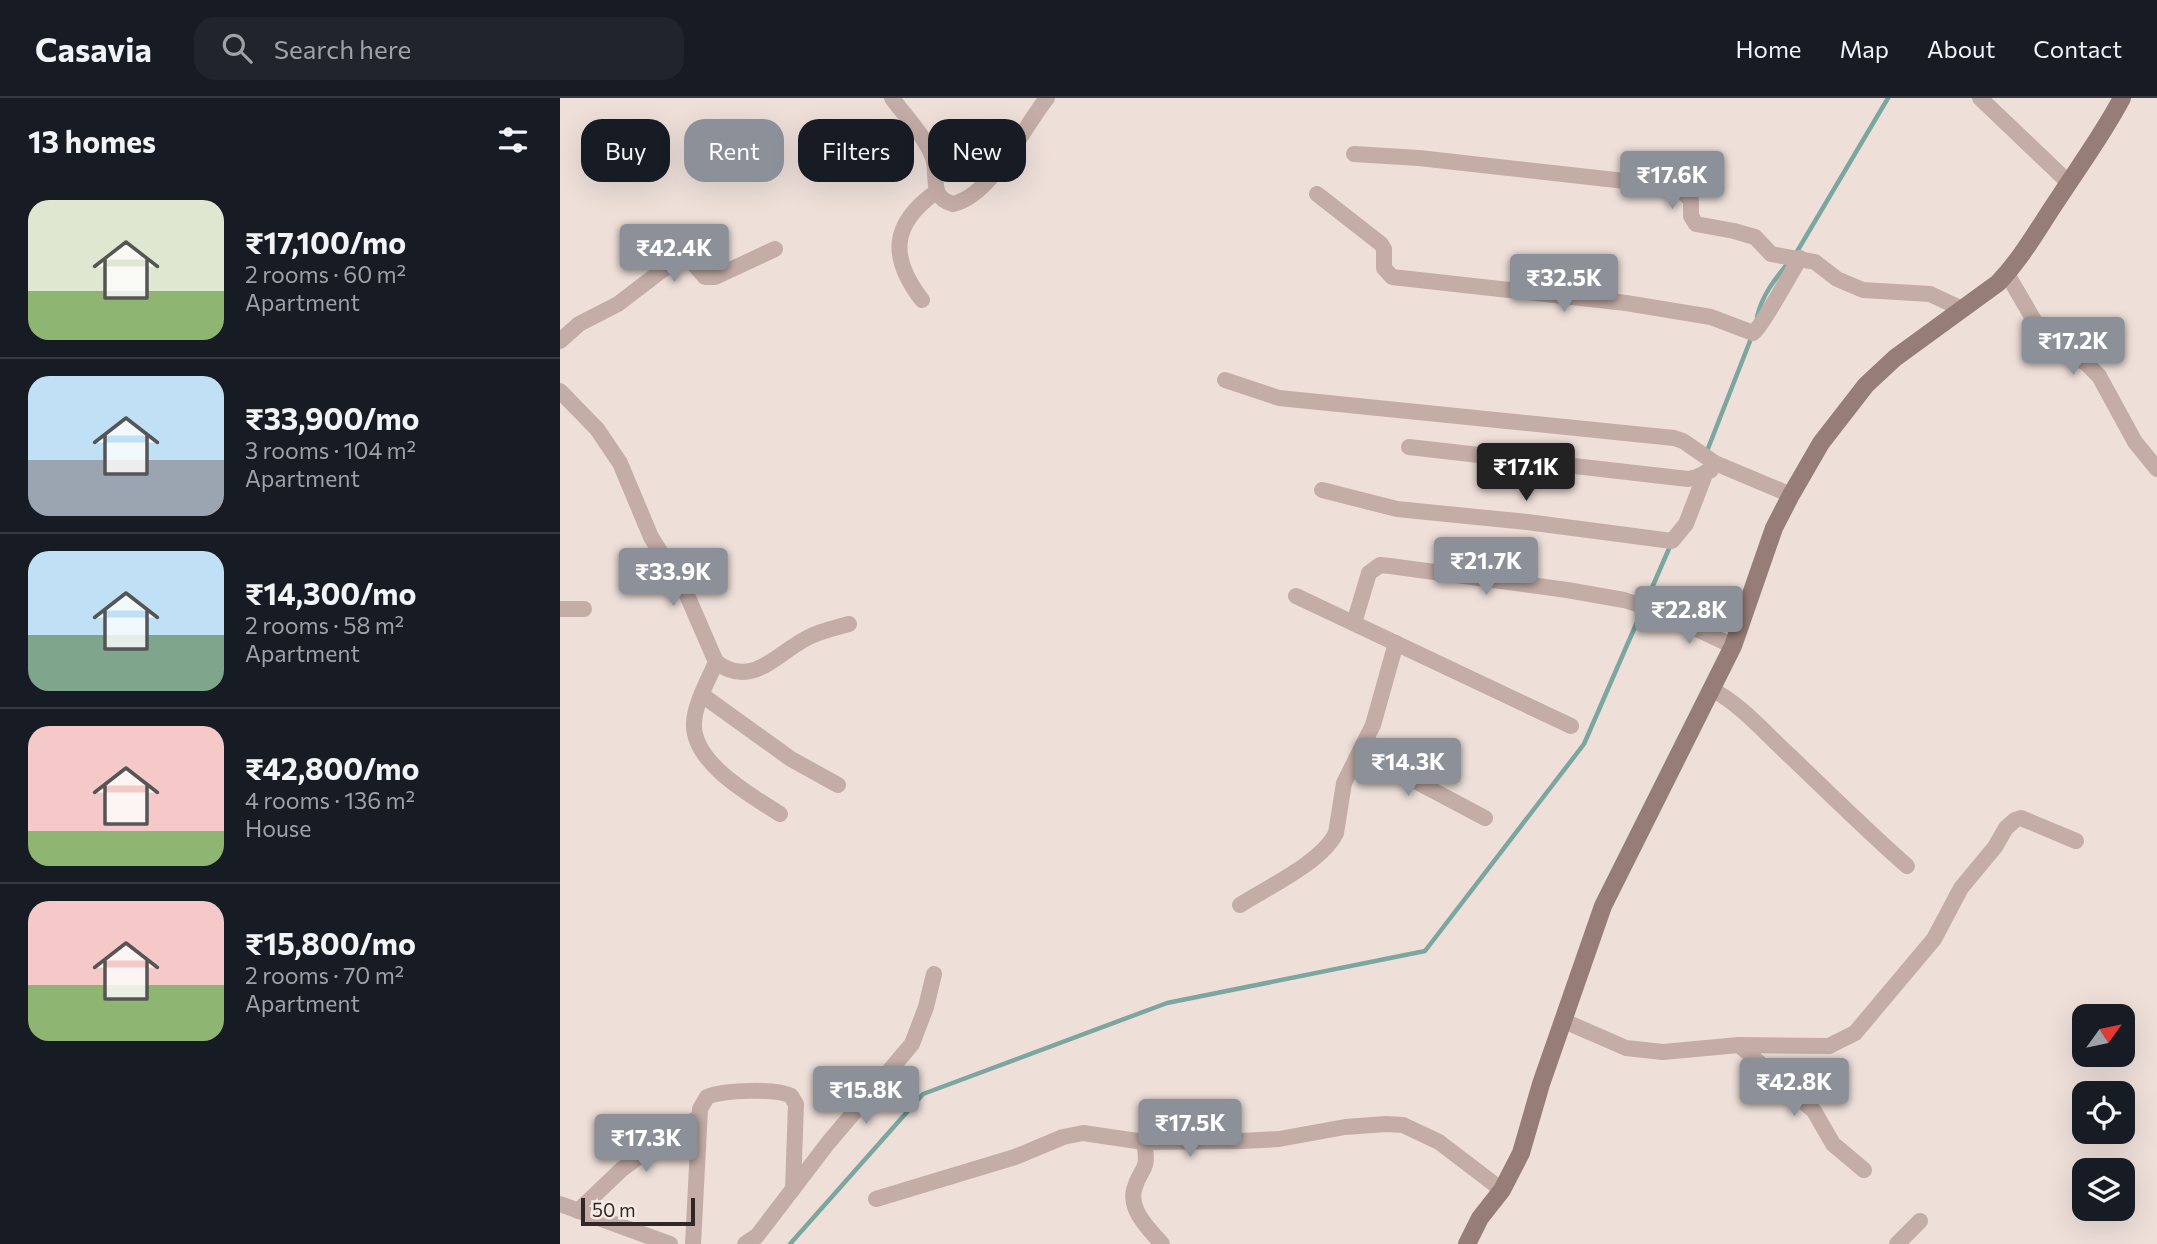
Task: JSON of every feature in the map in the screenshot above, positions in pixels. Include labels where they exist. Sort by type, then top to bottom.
[{"type":"street","points":[[892,98],[930,152],[936,170],[936,192],[949,204],[968,198],[998,171],[1031,118],[1047,98]]},
{"type":"street","points":[[1980,98],[2069,183]]},
{"type":"street","points":[[1468,1244],[1480,1218],[1502,1190],[1521,1153],[1541,1084],[1603,906],[1733,646],[1774,528],[1791,495],[1821,443],[1866,385],[1895,358],[2007,274],[2106,128],[2121,98]]},
{"type":"street","points":[[1354,155],[1419,158],[1643,183],[1673,190],[1689,197],[1691,216],[1696,224],[1747,234],[1759,240],[1772,254],[1800,258],[1821,265],[1837,279],[1863,290],[1930,294],[1962,309]]},
{"type":"street","points":[[922,300],[900,263],[900,245],[905,223],[911,212],[936,192]]},
{"type":"street","points":[[1317,194],[1381,244],[1384,249],[1384,268],[1392,277],[1626,303],[1712,317],[1753,333],[1761,327],[1771,305],[1800,258]]},
{"type":"street","points":[[560,341],[579,324],[618,304],[681,259],[688,259],[705,277],[715,277],[775,248]]},
{"type":"street","points":[[2007,274],[2045,339],[2056,348],[2086,363],[2099,376],[2135,442],[2157,469]]},
{"type":"street","points":[[1225,380],[1279,398],[1674,438],[1713,469],[1791,495]]},
{"type":"street","points":[[560,391],[597,429],[620,463],[651,537],[687,595],[716,662],[736,673],[754,671],[808,638],[849,624]]},
{"type":"street","points":[[1409,447],[1688,479],[1713,469]]},
{"type":"street","points":[[1322,490],[1397,509],[1527,522],[1672,541],[1686,524],[1713,469]]},
{"type":"street","points":[[1354,623],[1369,573],[1380,565],[1567,590],[1637,604],[1661,611],[1733,646]]},
{"type":"street","points":[[1296,596],[1571,726]]},
{"type":"street","points":[[560,609],[584,609]]},
{"type":"street","points":[[1240,905],[1328,847],[1336,833],[1344,783],[1376,717],[1396,643]]},
{"type":"street","points":[[716,662],[694,723],[697,742],[720,772],[780,814]]},
{"type":"street","points":[[1711,689],[1726,697],[1760,726],[1849,810],[1870,834],[1907,866]]},
{"type":"street","points":[[702,695],[791,760],[838,785]]},
{"type":"street","points":[[1367,739],[1379,759],[1388,767],[1485,818]]},
{"type":"street","points":[[1564,1021],[1608,1041],[1643,1052],[1739,1045],[1829,1046],[1846,1040],[1855,1033],[1934,939],[1961,888],[2010,824],[2021,818],[2076,841]]},
{"type":"street","points":[[745,1244],[757,1236],[828,1143],[912,1044],[926,1007],[934,974]]},
{"type":"street","points":[[1739,1045],[1814,1111],[1833,1144],[1864,1170]]},
{"type":"street","points":[[693,1244],[699,1117],[702,1102],[714,1094],[779,1093],[791,1096],[796,1104],[793,1189]]},
{"type":"street","points":[[578,1211],[622,1169],[664,1138],[699,1117]]},
{"type":"street","points":[[876,1199],[1015,1157],[1063,1137],[1083,1133],[1144,1142],[1279,1139],[1345,1127],[1387,1124],[1403,1125],[1438,1142],[1502,1190]]},
{"type":"street","points":[[1144,1142],[1147,1164],[1134,1190],[1135,1204],[1140,1218],[1162,1244]]},
{"type":"street","points":[[560,1204],[670,1244]]},
{"type":"street","points":[[1897,1244],[1920,1221]]},
{"type":"waterway","points":[[1795,255],[1888,98]]},
{"type":"waterway","points":[[1757,317],[1766,294],[1789,262]]},
{"type":"waterway","points":[[1707,451],[1752,336]]},
{"type":"waterway","points":[[790,1244],[923,1094],[1167,1003],[1425,951],[1584,744],[1671,544]]}]
